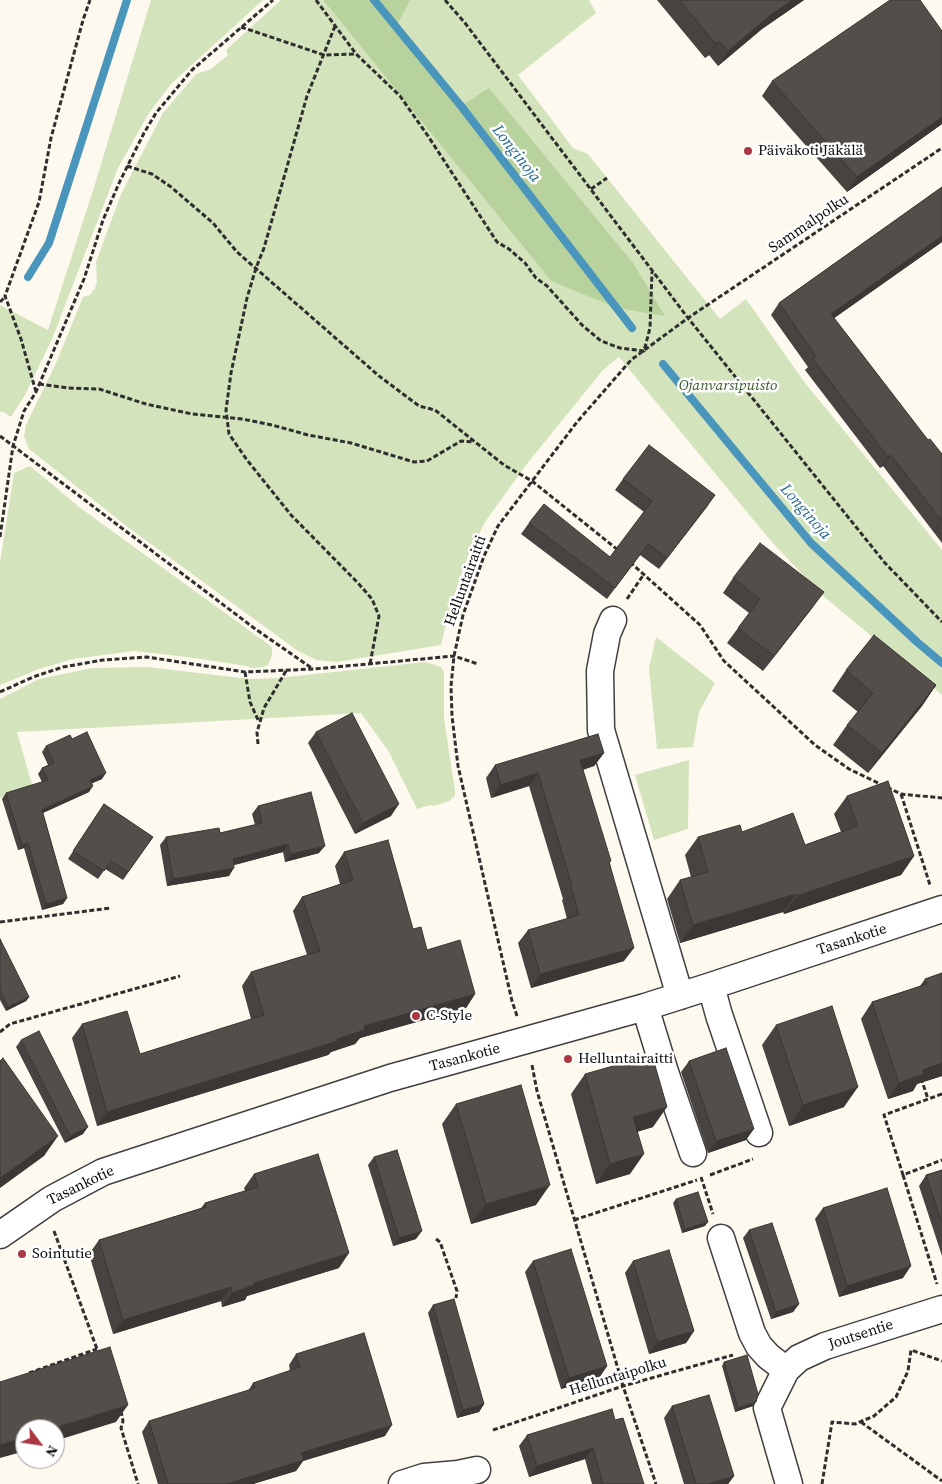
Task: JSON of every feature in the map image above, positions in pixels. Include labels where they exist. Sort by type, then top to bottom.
[{"type":"street","points":[[613,620],[607,634],[600,671],[601,730],[680,996]]},
{"type":"street","name":"Tasankotie","points":[[0,1236],[52,1199],[103,1172],[390,1078],[645,1007],[942,909]]},
{"type":"street","points":[[711,986],[759,1133]]},
{"type":"street","points":[[645,1007],[693,1153]]},
{"type":"street","points":[[721,1238],[752,1333],[759,1346],[768,1356],[786,1370],[767,1408],[789,1484]]},
{"type":"street","name":"Joutsentie","points":[[786,1370],[799,1358],[825,1346],[942,1309]]},
{"type":"street","points":[[402,1484],[424,1477],[477,1470]]},
{"type":"path","points":[[0,302],[5,296],[39,202],[51,138],[90,0]]},
{"type":"path","points":[[0,537],[13,446],[24,411],[36,392],[84,279],[103,220],[127,166],[144,133],[171,93],[192,70],[273,0]]},
{"type":"path","points":[[316,0],[356,54],[400,96],[497,242],[509,249],[524,263],[582,325],[601,341],[620,348],[644,351],[650,328],[652,271]]},
{"type":"path","points":[[445,0],[465,23],[688,318],[885,563],[942,622]]},
{"type":"path","points":[[335,26],[307,96],[264,248],[247,298],[231,373],[226,410],[229,434],[291,516],[372,599],[379,616],[370,664]]},
{"type":"path","points":[[241,27],[324,55],[356,54]]},
{"type":"path","name":"Sammalpolku","points":[[688,318],[942,148]]},
{"type":"path","points":[[127,166],[152,174],[171,187],[213,223],[237,252],[379,376],[419,406],[435,410],[504,465],[532,481],[620,552]]},
{"type":"path","points":[[591,189],[607,178]]},
{"type":"path","points":[[5,296],[36,392]]},
{"type":"path","name":"Helluntairaitti","points":[[515,1009],[458,766],[452,716],[451,686],[454,656],[463,615],[484,556],[498,526],[532,481],[577,422],[631,360],[688,318]]},
{"type":"path","points":[[39,384],[68,388],[99,389],[146,404],[192,414],[272,425],[308,435],[351,443],[414,462],[427,461],[461,442],[475,442]]},
{"type":"path","points":[[0,436],[254,628],[314,669]]},
{"type":"path","points":[[626,558],[700,625],[724,661],[816,745],[848,768],[901,794],[942,798]]},
{"type":"path","points":[[0,692],[33,677],[64,667],[103,660],[147,657],[245,672],[314,669],[454,656],[478,664]]},
{"type":"path","points":[[258,744],[257,732],[264,708],[286,670]]},
{"type":"path","points":[[245,672],[250,702],[260,723]]},
{"type":"path","points":[[901,794],[930,885]]},
{"type":"path","points":[[0,922],[111,908]]},
{"type":"path","points":[[0,1032],[10,1024],[180,976]]},
{"type":"path","points":[[533,1069],[537,1091],[623,1386],[656,1484]]},
{"type":"path","points":[[920,1074],[928,1099]]},
{"type":"path","points":[[937,1284],[884,1115],[942,1094]]},
{"type":"path","points":[[574,1220],[702,1178],[768,1153],[759,1133]]},
{"type":"path","points":[[693,1153],[721,1238]]},
{"type":"path","points":[[903,1175],[942,1160]]},
{"type":"path","points":[[54,1231],[97,1349],[105,1358]]},
{"type":"path","points":[[436,1239],[440,1242],[457,1291],[456,1298]]},
{"type":"path","points":[[26,1374],[97,1349]]},
{"type":"path","points":[[822,1484],[832,1422],[856,1424],[874,1416],[896,1397],[908,1372],[911,1350],[942,1361]]},
{"type":"path","name":"Helluntaipolku","points":[[493,1430],[623,1386],[741,1353]]},
{"type":"path","points":[[118,1403],[123,1421],[121,1428],[138,1484]]},
{"type":"path","points":[[860,1422],[942,1481]]},
{"type":"green space","points":[[151,0],[263,0],[171,84],[149,113],[118,168],[52,339],[25,395],[11,417],[2,411],[0,413],[0,305],[48,330]]},
{"type":"green space","name":"Ojanvarsipuisto","points":[[281,0],[323,0],[551,281],[561,285],[333,0],[589,0],[596,13],[518,75],[573,148],[588,154],[720,319],[746,299],[805,383],[942,550],[942,695],[822,595],[770,540],[619,357],[603,370],[526,465],[485,522],[468,556],[451,604],[441,645],[337,662],[316,660],[298,651],[129,528],[29,449],[24,436],[26,425],[57,361],[83,297],[90,295],[95,288],[97,281],[96,262],[121,194],[163,113],[196,74],[211,69],[228,55],[226,50]]},
{"type":"green space","points":[[323,0],[410,0],[396,27],[461,106],[489,88],[633,263],[665,316],[617,308],[551,281]]},
{"type":"green space","points":[[30,466],[79,507],[272,647],[272,656],[268,665],[253,668],[195,658],[134,651],[73,659],[39,669],[0,685],[0,563],[14,473]]},
{"type":"green space","points":[[656,637],[715,683],[699,712],[693,747],[657,749],[649,668]]},
{"type":"green space","points":[[425,662],[441,667],[444,672],[444,718],[455,791],[455,796],[449,801],[434,806],[430,805],[417,809],[389,752],[361,713],[17,732],[33,788],[0,798],[0,699],[39,679],[92,668],[147,667],[250,679],[279,678]]},
{"type":"green space","points":[[689,760],[688,829],[654,840],[635,775]]},
{"type":"building","points":[[679,0],[793,0],[772,14],[728,51],[719,41],[716,44]]},
{"type":"building","points":[[890,0],[920,0],[942,31],[942,117],[857,177],[772,81]]},
{"type":"building","points":[[942,187],[942,236],[831,314],[928,440],[930,439],[942,454],[942,521],[891,455],[888,457],[813,359],[816,356],[779,303]]},
{"type":"building","points":[[649,445],[715,495],[667,558],[648,544],[615,588],[529,523],[544,504],[610,557],[652,501],[623,479]]},
{"type":"building","points":[[760,543],[824,592],[774,656],[738,628],[760,599],[733,578]]},
{"type":"building","points":[[874,635],[936,685],[882,753],[847,725],[873,693],[846,670]]},
{"type":"building","points":[[352,713],[399,804],[363,823],[316,732]]},
{"type":"building","points":[[87,732],[106,773],[90,780],[93,786],[42,810],[67,898],[46,904],[28,843],[22,845],[6,793],[48,780],[42,768],[54,763],[46,746],[70,735],[72,739]]},
{"type":"building","points":[[598,734],[604,753],[580,760],[611,861],[609,862],[634,948],[540,974],[528,930],[579,915],[538,773],[501,785],[495,765]]},
{"type":"building","points":[[888,781],[914,856],[797,896],[796,894],[693,925],[680,880],[708,872],[698,837],[740,825],[742,832],[793,813],[805,845],[858,826],[847,796]]},
{"type":"building","points":[[311,792],[325,846],[291,854],[288,844],[233,859],[234,868],[173,879],[166,837],[219,828],[220,833],[262,823],[258,806]]},
{"type":"building","points":[[104,804],[153,837],[128,872],[111,861],[104,871],[73,851]]},
{"type":"building","points":[[388,840],[413,929],[421,927],[427,950],[460,940],[475,994],[364,1026],[365,1030],[337,1039],[338,1041],[107,1112],[82,1024],[127,1011],[140,1054],[264,1015],[251,972],[320,951],[302,897],[353,880],[344,852]]},
{"type":"building","points":[[0,939],[29,997],[8,1007],[0,990]]},
{"type":"building","points":[[942,973],[942,1063],[923,1070],[924,1074],[899,1083],[872,1002],[927,984],[925,979]]},
{"type":"building","points":[[832,1006],[858,1087],[803,1105],[776,1025]]},
{"type":"building","points":[[39,1031],[88,1127],[70,1136],[21,1040]]},
{"type":"building","points":[[726,1048],[754,1129],[716,1141],[689,1061]]},
{"type":"building","points":[[652,1055],[667,1107],[633,1117],[644,1154],[610,1164],[585,1074]]},
{"type":"building","points":[[3,1058],[58,1136],[0,1178],[0,1061]]},
{"type":"building","points":[[521,1085],[550,1185],[486,1204],[456,1104]]},
{"type":"building","points":[[397,1150],[422,1231],[399,1238],[374,1157]]},
{"type":"building","points":[[318,1154],[349,1253],[254,1283],[254,1285],[232,1293],[231,1287],[123,1320],[99,1240],[206,1207],[205,1203],[258,1187],[254,1174]]},
{"type":"building","points":[[942,1170],[942,1223],[926,1175]]},
{"type":"building","points":[[887,1188],[911,1266],[847,1286],[823,1208]]},
{"type":"building","points":[[698,1192],[708,1222],[685,1229],[676,1199]]},
{"type":"building","points":[[772,1223],[799,1304],[776,1312],[749,1230]]},
{"type":"building","points":[[571,1249],[607,1366],[569,1378],[533,1261]]},
{"type":"building","points":[[669,1250],[694,1331],[657,1342],[633,1261]]},
{"type":"building","points":[[454,1299],[484,1404],[463,1410],[433,1305]]},
{"type":"building","points":[[364,1333],[392,1425],[301,1453],[304,1460],[227,1484],[168,1484],[149,1421],[255,1388],[253,1383],[300,1367],[296,1354]]},
{"type":"building","points":[[110,1347],[128,1405],[65,1425],[65,1419],[15,1419],[15,1440],[0,1445],[0,1382]]},
{"type":"building","points":[[747,1355],[758,1394],[756,1402],[738,1408],[724,1362]]},
{"type":"building","points":[[709,1395],[734,1476],[708,1484],[696,1484],[672,1406]]},
{"type":"building","points":[[612,1409],[615,1420],[623,1418],[644,1484],[603,1484],[593,1448],[537,1466],[527,1435]]},
{"type":"waterway","points":[[28,277],[49,243],[127,0]]},
{"type":"waterway","name":"Longinoja","points":[[374,0],[461,106],[632,328]]},
{"type":"waterway","name":"Longinoja","points":[[663,364],[811,543],[942,663]]},
{"type":"place","name":"Päiväkoti Jäkälä","points":[[748,151]]},
{"type":"place","name":"C-Style","points":[[416,1016]]},
{"type":"place","name":"Helluntairaitti","points":[[568,1059]]},
{"type":"place","name":"Sointutie","points":[[22,1254]]}]
